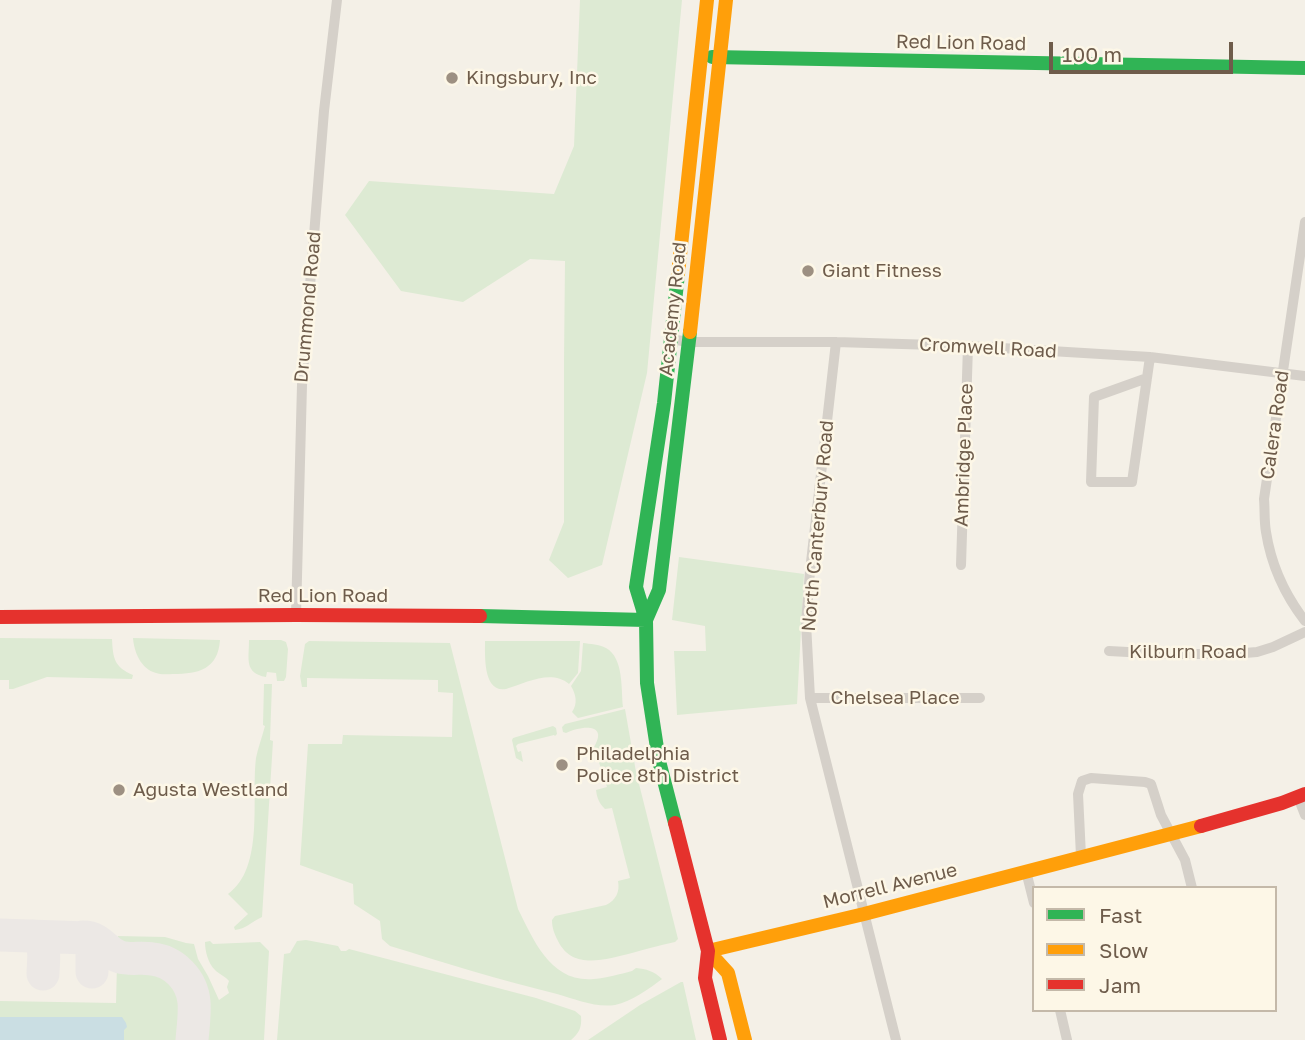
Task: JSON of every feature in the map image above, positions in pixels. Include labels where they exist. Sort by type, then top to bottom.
[{"type":"street","name":"Drummond Road","points":[[296,615],[302,386],[324,111],[337,0]]},
{"type":"street","name":"Academy Road","points":[[706,0],[664,403],[636,587],[646,620],[647,683],[659,761],[708,951],[705,978],[720,1040]]},
{"type":"street","name":"Academy Road","points":[[646,620],[659,590],[726,0]]},
{"type":"street","name":"Red Lion Road","points":[[700,56],[1305,68]]},
{"type":"street","name":"Calera Road","points":[[1305,222],[1264,499],[1266,531],[1272,559],[1283,587],[1305,621]]},
{"type":"street","name":"Cromwell Road","points":[[670,339],[689,342],[836,342],[968,346],[1150,357],[1305,376]]},
{"type":"street","name":"North Canterbury Road","points":[[836,342],[810,570],[807,623],[810,698],[896,1040]]},
{"type":"street","name":"Ambridge Place","points":[[961,565],[968,346]]},
{"type":"street","points":[[1147,377],[1094,397],[1091,482],[1132,482],[1150,357]]},
{"type":"street","name":"Red Lion Road","points":[[0,617],[296,615],[646,620]]},
{"type":"street","name":"Kilburn Road","points":[[1109,651],[1165,654],[1257,652],[1305,632]]},
{"type":"street","name":"Chelsea Place","points":[[810,698],[980,698]]},
{"type":"street","points":[[1082,856],[1078,794],[1082,781],[1102,778],[1141,781],[1151,784],[1161,815],[1185,860],[1192,886]]},
{"type":"street","points":[[1301,796],[1305,815]]},
{"type":"street","name":"Morrell Avenue","points":[[708,951],[864,914],[1172,834],[1301,796]]},
{"type":"street","points":[[1026,871],[1032,895]]},
{"type":"street","name":"Academy Road","points":[[708,951],[728,973],[745,1040]]},
{"type":"street","points":[[1061,1015],[1067,1040]]},
{"type":"green space","points":[[580,0],[682,0],[647,373],[602,565],[568,578],[549,560],[564,522],[565,261],[530,259],[463,302],[401,291],[345,215],[369,181],[554,194],[574,146]]},
{"type":"green space","points":[[679,557],[804,574],[797,704],[677,715],[674,651],[706,651],[705,626],[672,620]]},
{"type":"green space","points":[[0,638],[112,639],[118,665],[133,675],[132,679],[47,677],[9,689],[9,680],[0,680]]},
{"type":"green space","points":[[133,638],[220,640],[215,658],[206,668],[191,673],[158,674],[142,664]]},
{"type":"green space","points":[[249,640],[286,642],[288,649],[284,681],[277,681],[276,673],[267,672],[266,677],[251,669]]},
{"type":"green space","points":[[309,641],[450,643],[518,909],[538,946],[555,967],[579,978],[604,978],[636,968],[650,971],[662,979],[628,1001],[615,1005],[600,1005],[390,946],[382,939],[380,921],[354,904],[353,884],[300,865],[308,744],[342,744],[343,735],[452,737],[453,693],[438,692],[438,680],[307,678],[307,687],[302,687],[300,676],[305,644]]},
{"type":"green space","points":[[485,641],[580,641],[578,673],[569,684],[546,677],[498,689],[489,680]]},
{"type":"green space","points":[[583,643],[603,647],[616,659],[623,707],[578,718],[572,712],[576,699],[571,686],[581,671]]},
{"type":"green space","points":[[264,684],[272,684],[270,740],[273,741],[262,917],[235,930],[234,927],[248,914],[228,894],[240,882],[252,850],[256,758],[265,726]]},
{"type":"green space","points":[[625,709],[636,772],[678,939],[612,958],[581,960],[564,950],[554,933],[552,920],[555,916],[606,905],[616,895],[618,881],[630,878],[612,808],[605,809],[597,796],[596,790],[607,787],[594,747],[598,733],[591,728],[585,728],[566,733],[562,727]]},
{"type":"green space","points":[[553,726],[556,728],[555,736],[518,744],[516,746],[518,752],[521,751],[523,762],[516,758],[513,738]]},
{"type":"green space","points":[[118,936],[165,937],[194,944],[198,959],[219,1000],[229,993],[229,981],[210,964],[205,942],[260,942],[269,951],[264,1040],[199,1040],[201,1001],[190,973],[174,957],[161,952],[118,950]]},
{"type":"green space","points":[[297,941],[338,946],[341,951],[349,949],[536,998],[575,1011],[581,1016],[580,1027],[571,1040],[277,1040],[284,954],[290,953]]},
{"type":"green space","points":[[117,964],[156,967],[176,977],[185,996],[185,1040],[0,1040],[0,1001],[116,1003]]},
{"type":"green space","points":[[681,982],[696,1040],[588,1040],[640,1005]]},
{"type":"shaded area","points":[[0,1017],[122,1017],[127,1027],[124,1030],[124,1040],[0,1040]]},
{"type":"taxiway","points":[[0,935],[87,938],[92,945],[92,972]]},
{"type":"taxiway","points":[[33,936],[43,947],[43,974]]},
{"type":"taxiway","points":[[83,937],[99,942],[120,957],[148,958],[168,963],[180,973],[193,994],[192,1040]]},
{"type":"traffic: fast","points":[[712,57],[1305,68]]},
{"type":"traffic: fast","points":[[675,823],[659,761],[647,683],[646,620],[636,587],[664,403],[678,274]]},
{"type":"traffic: fast","points":[[646,620],[659,590],[690,332]]},
{"type":"traffic: fast","points":[[480,616],[646,620]]},
{"type":"traffic: slow","points":[[678,274],[707,0]]},
{"type":"traffic: slow","points":[[690,332],[726,0]]},
{"type":"traffic: slow","points":[[708,951],[864,914],[1201,826]]},
{"type":"traffic: slow","points":[[708,951],[728,973],[745,1040]]},
{"type":"traffic: jam","points":[[0,617],[480,616]]},
{"type":"traffic: jam","points":[[1201,826],[1305,794]]},
{"type":"traffic: jam","points":[[675,823],[708,951],[705,978],[720,1040]]},
{"type":"place","name":"Kingsbury, Inc","points":[[452,78]]},
{"type":"place","name":"Giant Fitness","points":[[808,271]]},
{"type":"place","name":"Philadelphia Police 8th District","points":[[562,765]]},
{"type":"place","name":"Agusta Westland","points":[[119,790]]}]
